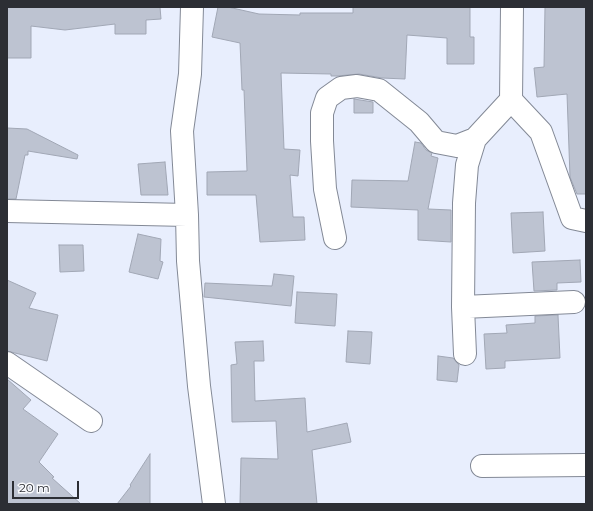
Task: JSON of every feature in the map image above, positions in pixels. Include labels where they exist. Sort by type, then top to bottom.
[{"type":"street","points":[[192,7],[190,74],[182,131],[188,261],[199,386],[214,504]]},
{"type":"street","points":[[465,354],[463,307],[464,203],[467,165],[475,139],[511,100],[512,7]]},
{"type":"street","points":[[334,238],[325,189],[322,113],[327,98],[341,88],[357,86],[379,90],[419,122],[436,142],[457,146],[475,139]]},
{"type":"street","points":[[511,100],[541,132],[572,218],[586,221]]},
{"type":"street","points":[[7,211],[187,215]]},
{"type":"street","points":[[463,307],[574,302]]},
{"type":"street","points":[[7,363],[91,421]]},
{"type":"street","points":[[482,466],[586,465]]},
{"type":"building","points":[[7,7],[160,7],[161,19],[146,20],[146,34],[115,34],[115,24],[65,30],[31,26],[31,58],[7,58]]},
{"type":"building","points":[[218,7],[228,7],[259,14],[300,15],[300,13],[353,13],[353,7],[470,7],[470,37],[474,37],[474,64],[447,64],[447,38],[407,35],[405,79],[382,78],[359,74],[331,76],[331,74],[281,73],[284,149],[300,150],[298,176],[290,175],[293,217],[304,217],[305,240],[260,242],[256,195],[207,195],[207,172],[247,171],[244,90],[242,90],[240,43],[212,37]]},
{"type":"building","points":[[545,7],[586,7],[586,194],[577,194],[570,177],[567,94],[537,97],[534,68],[544,67]]},
{"type":"building","points":[[354,99],[373,102],[373,113],[354,113]]},
{"type":"building","points":[[7,128],[27,129],[78,155],[77,159],[28,151],[28,155],[25,155],[16,199],[7,199]]},
{"type":"building","points":[[415,142],[421,143],[426,150],[432,153],[431,156],[438,158],[428,209],[451,210],[451,242],[418,240],[418,210],[351,207],[352,180],[408,181]]},
{"type":"building","points":[[165,162],[168,195],[141,195],[138,164]]},
{"type":"building","points":[[543,212],[545,251],[513,253],[511,213]]},
{"type":"building","points":[[138,234],[161,239],[160,261],[163,262],[158,279],[129,272]]},
{"type":"building","points":[[59,245],[83,245],[84,271],[60,272]]},
{"type":"building","points":[[580,260],[581,282],[557,283],[557,290],[534,291],[532,262]]},
{"type":"building","points":[[274,274],[294,276],[291,306],[204,297],[205,283],[272,286]]},
{"type":"building","points":[[7,280],[36,293],[29,308],[58,315],[47,361],[7,351]]},
{"type":"building","points":[[297,292],[337,294],[335,326],[295,323]]},
{"type":"building","points":[[558,315],[560,358],[505,361],[505,368],[486,369],[484,334],[507,333],[506,325],[535,323],[535,316]]},
{"type":"building","points":[[348,331],[372,332],[370,364],[346,362]]},
{"type":"building","points":[[263,341],[264,361],[254,361],[255,401],[305,398],[307,432],[347,423],[351,442],[312,450],[317,504],[240,504],[241,458],[278,459],[276,421],[232,422],[231,365],[237,364],[235,342]]},
{"type":"building","points":[[438,356],[453,358],[459,365],[457,382],[437,380]]},
{"type":"building","points":[[7,379],[31,400],[23,409],[58,434],[39,462],[54,477],[52,478],[81,504],[7,504]]},
{"type":"building","points":[[150,454],[150,504],[117,504],[131,486],[130,485]]}]
